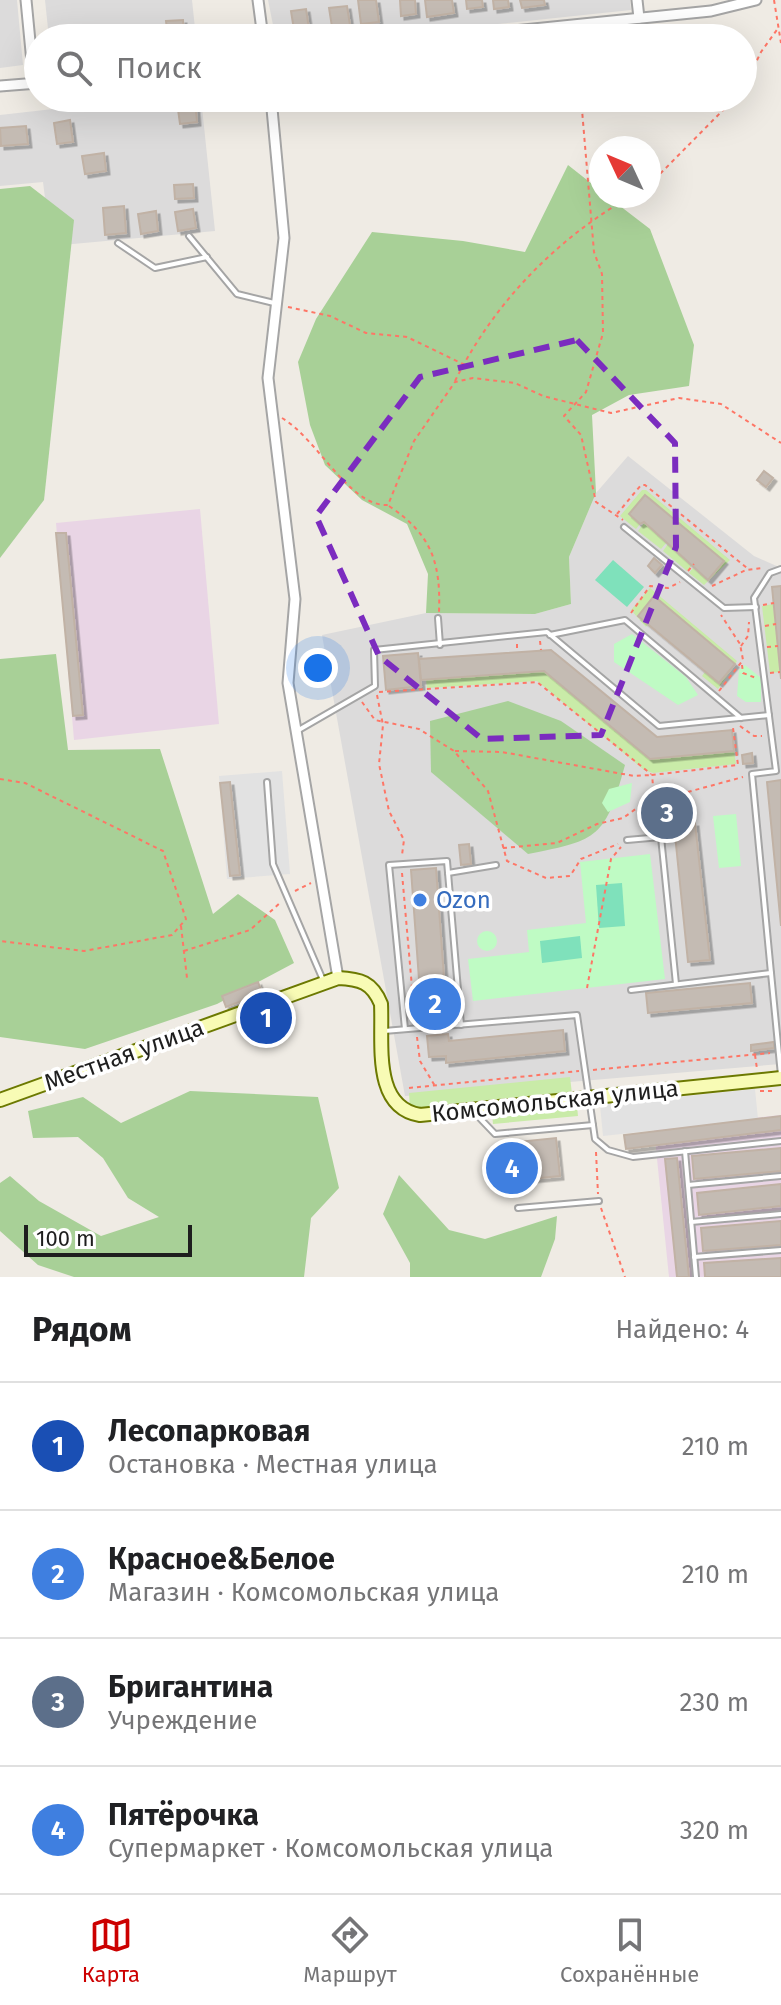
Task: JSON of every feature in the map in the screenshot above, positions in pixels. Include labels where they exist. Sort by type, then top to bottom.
[{"type":"main road","name":"Местная улица","points":[[0,1100],[338,978]]},
{"type":"main road","name":"Комсомольская улица","points":[[338,978],[362,979],[375,990],[381,1004],[388,1094],[394,1104],[405,1112],[420,1115],[781,1076]]},
{"type":"street","points":[[26,0],[29,24]]},
{"type":"street","points":[[258,0],[261,24]]},
{"type":"street","points":[[637,0],[639,18]]},
{"type":"street","points":[[580,24],[711,11],[756,0]]},
{"type":"street","points":[[0,86],[24,84]]},
{"type":"street","points":[[272,112],[284,238],[268,378],[295,599],[288,683],[338,978]]},
{"type":"lane","points":[[189,236],[237,294],[276,304]]},
{"type":"lane","points":[[118,243],[155,268],[207,257]]},
{"type":"lane","points":[[624,527],[724,608],[756,606]]},
{"type":"lane","points":[[781,569],[754,598],[778,765],[776,771],[752,774],[781,1076]]},
{"type":"lane","points":[[438,618],[440,645]]},
{"type":"lane","points":[[550,635],[625,620],[741,718]]},
{"type":"lane","points":[[296,732],[375,686],[374,650],[547,632],[659,726],[769,715]]},
{"type":"lane","points":[[267,782],[273,864],[324,982]]},
{"type":"lane","points":[[627,840],[661,837],[676,984]]},
{"type":"lane","points":[[405,1029],[389,865],[447,861],[461,1025]]},
{"type":"lane","points":[[448,873],[496,865]]},
{"type":"lane","points":[[631,990],[771,973]]},
{"type":"lane","points":[[382,1031],[577,1015],[595,1139],[608,1150],[633,1157],[781,1141]]},
{"type":"lane","points":[[472,1110],[495,1134],[593,1125]]},
{"type":"lane","points":[[685,1151],[696,1277]]},
{"type":"lane","points":[[688,1185],[781,1176]]},
{"type":"lane","points":[[518,1208],[599,1201]]},
{"type":"lane","points":[[691,1222],[781,1214]]},
{"type":"lane","points":[[694,1257],[781,1250]]},
{"type":"path","points":[[774,0],[781,43]]},
{"type":"path","points":[[757,60],[779,27]]},
{"type":"path","points":[[582,112],[594,252],[602,274],[603,333],[586,392],[564,416],[581,435],[596,502],[622,519]]},
{"type":"path","points":[[661,173],[721,112]]},
{"type":"path","points":[[388,505],[414,441],[455,382],[500,307],[542,261],[614,208]]},
{"type":"path","points":[[276,304],[330,316],[366,333],[407,337],[464,365]]},
{"type":"path","points":[[455,382],[473,378],[515,383],[543,396],[577,402],[611,413],[679,398],[721,404],[781,443]]},
{"type":"path","points":[[272,417],[280,417],[301,429],[342,480],[365,501],[388,505],[413,522],[431,547],[437,572],[438,618]]},
{"type":"path","points":[[616,515],[641,485],[645,485],[748,569]]},
{"type":"path","points":[[687,572],[694,564]]},
{"type":"path","points":[[707,588],[748,569],[775,572]]},
{"type":"path","points":[[631,616],[630,610],[650,586],[668,588]]},
{"type":"path","points":[[740,647],[748,636],[756,606],[774,603]]},
{"type":"path","points":[[723,617],[740,647],[743,673],[765,682]]},
{"type":"path","points":[[764,626],[776,624]]},
{"type":"path","points":[[505,645],[547,640]]},
{"type":"path","points":[[540,641],[541,650]]},
{"type":"path","points":[[517,644],[517,652]]},
{"type":"path","points":[[766,647],[778,646]]},
{"type":"path","points":[[719,691],[742,664]]},
{"type":"path","points":[[770,673],[780,672]]},
{"type":"path","points":[[377,692],[537,682],[643,771],[652,775]]},
{"type":"path","points":[[375,686],[383,723],[379,764],[389,811],[404,840],[401,865],[420,1061],[435,1086]]},
{"type":"path","points":[[358,696],[375,720],[419,729],[454,751],[488,791],[507,861],[525,871],[546,878],[570,876],[581,859],[627,840]]},
{"type":"path","points":[[735,723],[747,722]]},
{"type":"path","points":[[454,751],[502,752],[634,776],[652,775],[738,765],[735,723]]},
{"type":"path","points":[[735,723],[754,736],[772,735]]},
{"type":"path","points":[[503,848],[557,843],[597,824],[623,818],[654,796],[684,793],[752,774]]},
{"type":"path","points":[[652,775],[654,796]]},
{"type":"path","points":[[0,779],[25,783],[163,851],[186,919],[172,935],[84,951],[0,941]]},
{"type":"path","points":[[587,988],[611,859],[627,840]]},
{"type":"path","points":[[184,951],[250,930],[287,897],[320,877]]},
{"type":"path","points":[[181,925],[187,978]]},
{"type":"path","points":[[595,1139],[599,1201],[625,1277]]},
{"type":"highlighted area","points":[[577,340],[675,443],[676,547],[601,735],[482,739],[379,656],[316,516],[420,377]]},
{"type":"shaded area","points":[[0,0],[17,0],[23,65],[0,68]]},
{"type":"shaded area","points":[[45,0],[192,0],[195,24],[48,24]]},
{"type":"shaded area","points":[[268,0],[630,0],[631,10],[498,24],[273,24]]},
{"type":"shaded area","points":[[27,112],[202,112],[215,231],[51,246],[43,182],[0,186],[0,115]]},
{"type":"shaded area","points":[[628,456],[754,556],[781,568],[781,1064],[405,1096],[322,635],[426,613],[535,614],[571,604],[569,557],[596,493]]},
{"type":"shaded area","points":[[200,509],[219,724],[74,740],[56,523]]},
{"type":"shaded area","points":[[282,771],[290,874],[227,879],[219,776]]},
{"type":"shaded area","points":[[755,1089],[758,1119],[603,1136],[600,1105]]},
{"type":"shaded area","points":[[781,1115],[781,1277],[669,1277],[654,1129]]},
{"type":"green space","points":[[568,165],[589,182],[589,208],[623,208],[650,229],[694,345],[689,386],[629,395],[592,415],[596,493],[569,557],[571,604],[535,614],[426,613],[428,574],[407,524],[362,500],[325,465],[310,425],[298,362],[316,319],[372,232],[463,241],[525,252]]},
{"type":"green space","points":[[30,186],[74,220],[44,500],[0,558],[0,189]]},
{"type":"green space","points":[[642,490],[646,490],[730,560],[704,585],[689,573],[693,568],[708,580],[724,562],[645,496],[629,515],[640,524],[636,529],[620,516]]},
{"type":"green space","points":[[644,523],[667,542],[661,549],[638,531]]},
{"type":"green space","points":[[668,544],[693,564],[687,571],[663,551]]},
{"type":"green space","points":[[613,560],[644,587],[627,607],[595,580]]},
{"type":"green space","points":[[650,588],[737,661],[718,689],[702,676],[705,672],[719,683],[653,597],[638,615],[648,624],[646,627],[631,610]]},
{"type":"green space","points":[[773,604],[780,672],[770,673],[762,606]]},
{"type":"green space","points":[[632,634],[686,677],[698,695],[678,705],[614,662],[614,644]]},
{"type":"green space","points":[[56,654],[68,750],[160,749],[213,914],[238,894],[275,920],[294,963],[217,1004],[85,1049],[0,1037],[0,659]]},
{"type":"green space","points":[[745,665],[761,678],[761,702],[746,702],[737,696],[739,670]]},
{"type":"green space","points":[[544,671],[650,759],[734,751],[736,764],[653,773],[644,770],[537,681],[427,688],[426,680]]},
{"type":"green space","points":[[508,701],[561,721],[625,765],[605,821],[585,839],[528,854],[431,772],[430,721]]},
{"type":"green space","points":[[632,783],[630,802],[608,812],[602,803],[609,789]]},
{"type":"green space","points":[[736,814],[741,866],[719,868],[713,816]]},
{"type":"green space","points":[[650,854],[665,979],[473,1001],[468,959],[529,952],[527,930],[586,923],[580,862]]},
{"type":"green space","points":[[622,883],[625,926],[599,928],[596,885]]},
{"type":"green space","points":[[487,931],[494,934],[497,941],[494,948],[487,951],[480,948],[477,941],[480,934]]},
{"type":"green space","points":[[580,936],[582,958],[542,963],[540,941]]},
{"type":"green space","points":[[570,1077],[572,1094],[410,1110],[409,1093]]},
{"type":"green space","points":[[190,1091],[318,1097],[339,1188],[311,1218],[304,1277],[74,1277],[38,1265],[0,1231],[0,1183],[10,1176],[39,1201],[101,1236],[159,1217],[128,1198],[103,1158],[78,1137],[33,1138],[28,1111],[83,1097],[121,1123]]},
{"type":"green space","points":[[577,1106],[578,1116],[493,1124],[492,1114]]},
{"type":"green space","points":[[399,1175],[449,1230],[485,1239],[557,1216],[555,1239],[541,1277],[410,1277],[410,1263],[383,1214]]},
{"type":"building","points":[[358,0],[376,0],[379,22],[361,24]]},
{"type":"building","points":[[400,0],[415,0],[416,14],[401,16]]},
{"type":"building","points":[[425,0],[452,0],[454,13],[427,17]]},
{"type":"building","points":[[466,0],[482,0],[483,7],[467,9]]},
{"type":"building","points":[[493,0],[508,0],[509,7],[494,9]]},
{"type":"building","points":[[520,0],[544,0],[545,5],[522,8]]},
{"type":"building","points":[[347,6],[350,24],[332,24],[329,8]]},
{"type":"building","points":[[306,9],[308,24],[293,24],[291,11]]},
{"type":"building","points":[[183,20],[183,24],[166,24],[166,21]]},
{"type":"building","points":[[178,112],[196,112],[197,122],[180,124]]},
{"type":"building","points":[[70,120],[73,142],[57,144],[54,123]]},
{"type":"building","points":[[26,126],[28,144],[1,146],[0,128]]},
{"type":"building","points":[[104,153],[106,171],[85,174],[82,156]]},
{"type":"building","points":[[193,184],[194,198],[175,199],[174,185]]},
{"type":"building","points":[[124,206],[126,233],[105,235],[103,208]]},
{"type":"building","points":[[193,209],[196,228],[178,231],[175,212]]},
{"type":"building","points":[[156,211],[158,231],[141,234],[138,214]]},
{"type":"building","points":[[764,471],[773,478],[766,487],[757,480]]},
{"type":"building","points":[[645,495],[724,561],[708,580],[644,522],[640,524],[629,514]]},
{"type":"building","points":[[56,533],[66,533],[83,715],[73,716]]},
{"type":"building","points":[[654,558],[662,565],[655,573],[648,566]]},
{"type":"building","points":[[781,586],[781,679],[772,587]]},
{"type":"building","points":[[654,596],[735,664],[719,683],[638,616]]},
{"type":"building","points":[[551,650],[657,737],[732,730],[734,751],[650,759],[544,671],[421,680],[419,659]]},
{"type":"building","points":[[418,653],[421,686],[386,690],[383,656]]},
{"type":"building","points":[[752,753],[753,763],[743,764],[742,755]]},
{"type":"building","points":[[781,780],[781,926],[767,782]]},
{"type":"building","points":[[230,782],[240,875],[230,876],[220,783]]},
{"type":"building","points":[[682,799],[684,824],[653,827],[650,802]]},
{"type":"building","points":[[695,823],[710,960],[688,962],[674,825]]},
{"type":"building","points":[[469,844],[471,864],[461,865],[459,845]]},
{"type":"building","points":[[436,868],[447,1018],[422,1020],[411,870]]},
{"type":"building","points":[[258,982],[262,993],[226,1007],[222,996]]},
{"type":"building","points":[[750,983],[752,1003],[648,1013],[646,993]]},
{"type":"building","points":[[563,1030],[565,1051],[446,1063],[446,1056],[429,1057],[427,1036],[448,1034],[449,1041]]},
{"type":"building","points":[[774,1042],[774,1048],[751,1051],[751,1045]]},
{"type":"building","points":[[781,1116],[781,1130],[626,1149],[624,1135]]},
{"type":"building","points":[[556,1138],[560,1176],[501,1182],[497,1144]]},
{"type":"building","points":[[781,1148],[781,1171],[694,1179],[692,1156]]},
{"type":"building","points":[[677,1158],[689,1277],[677,1277],[665,1159]]},
{"type":"building","points":[[781,1184],[781,1206],[699,1215],[697,1193]]},
{"type":"building","points":[[781,1221],[781,1245],[703,1251],[701,1228]]},
{"type":"building","points":[[781,1258],[781,1277],[705,1277],[704,1263]]},
{"type":"place","name":"Бригантина","points":[[667,813]]},
{"type":"place","name":"Ozon","points":[[420,900]]},
{"type":"place","name":"Красное&Белое","points":[[435,1004]]},
{"type":"place","name":"Лесопарковая","points":[[266,1018]]},
{"type":"place","name":"Пятёрочка","points":[[512,1168]]}]
